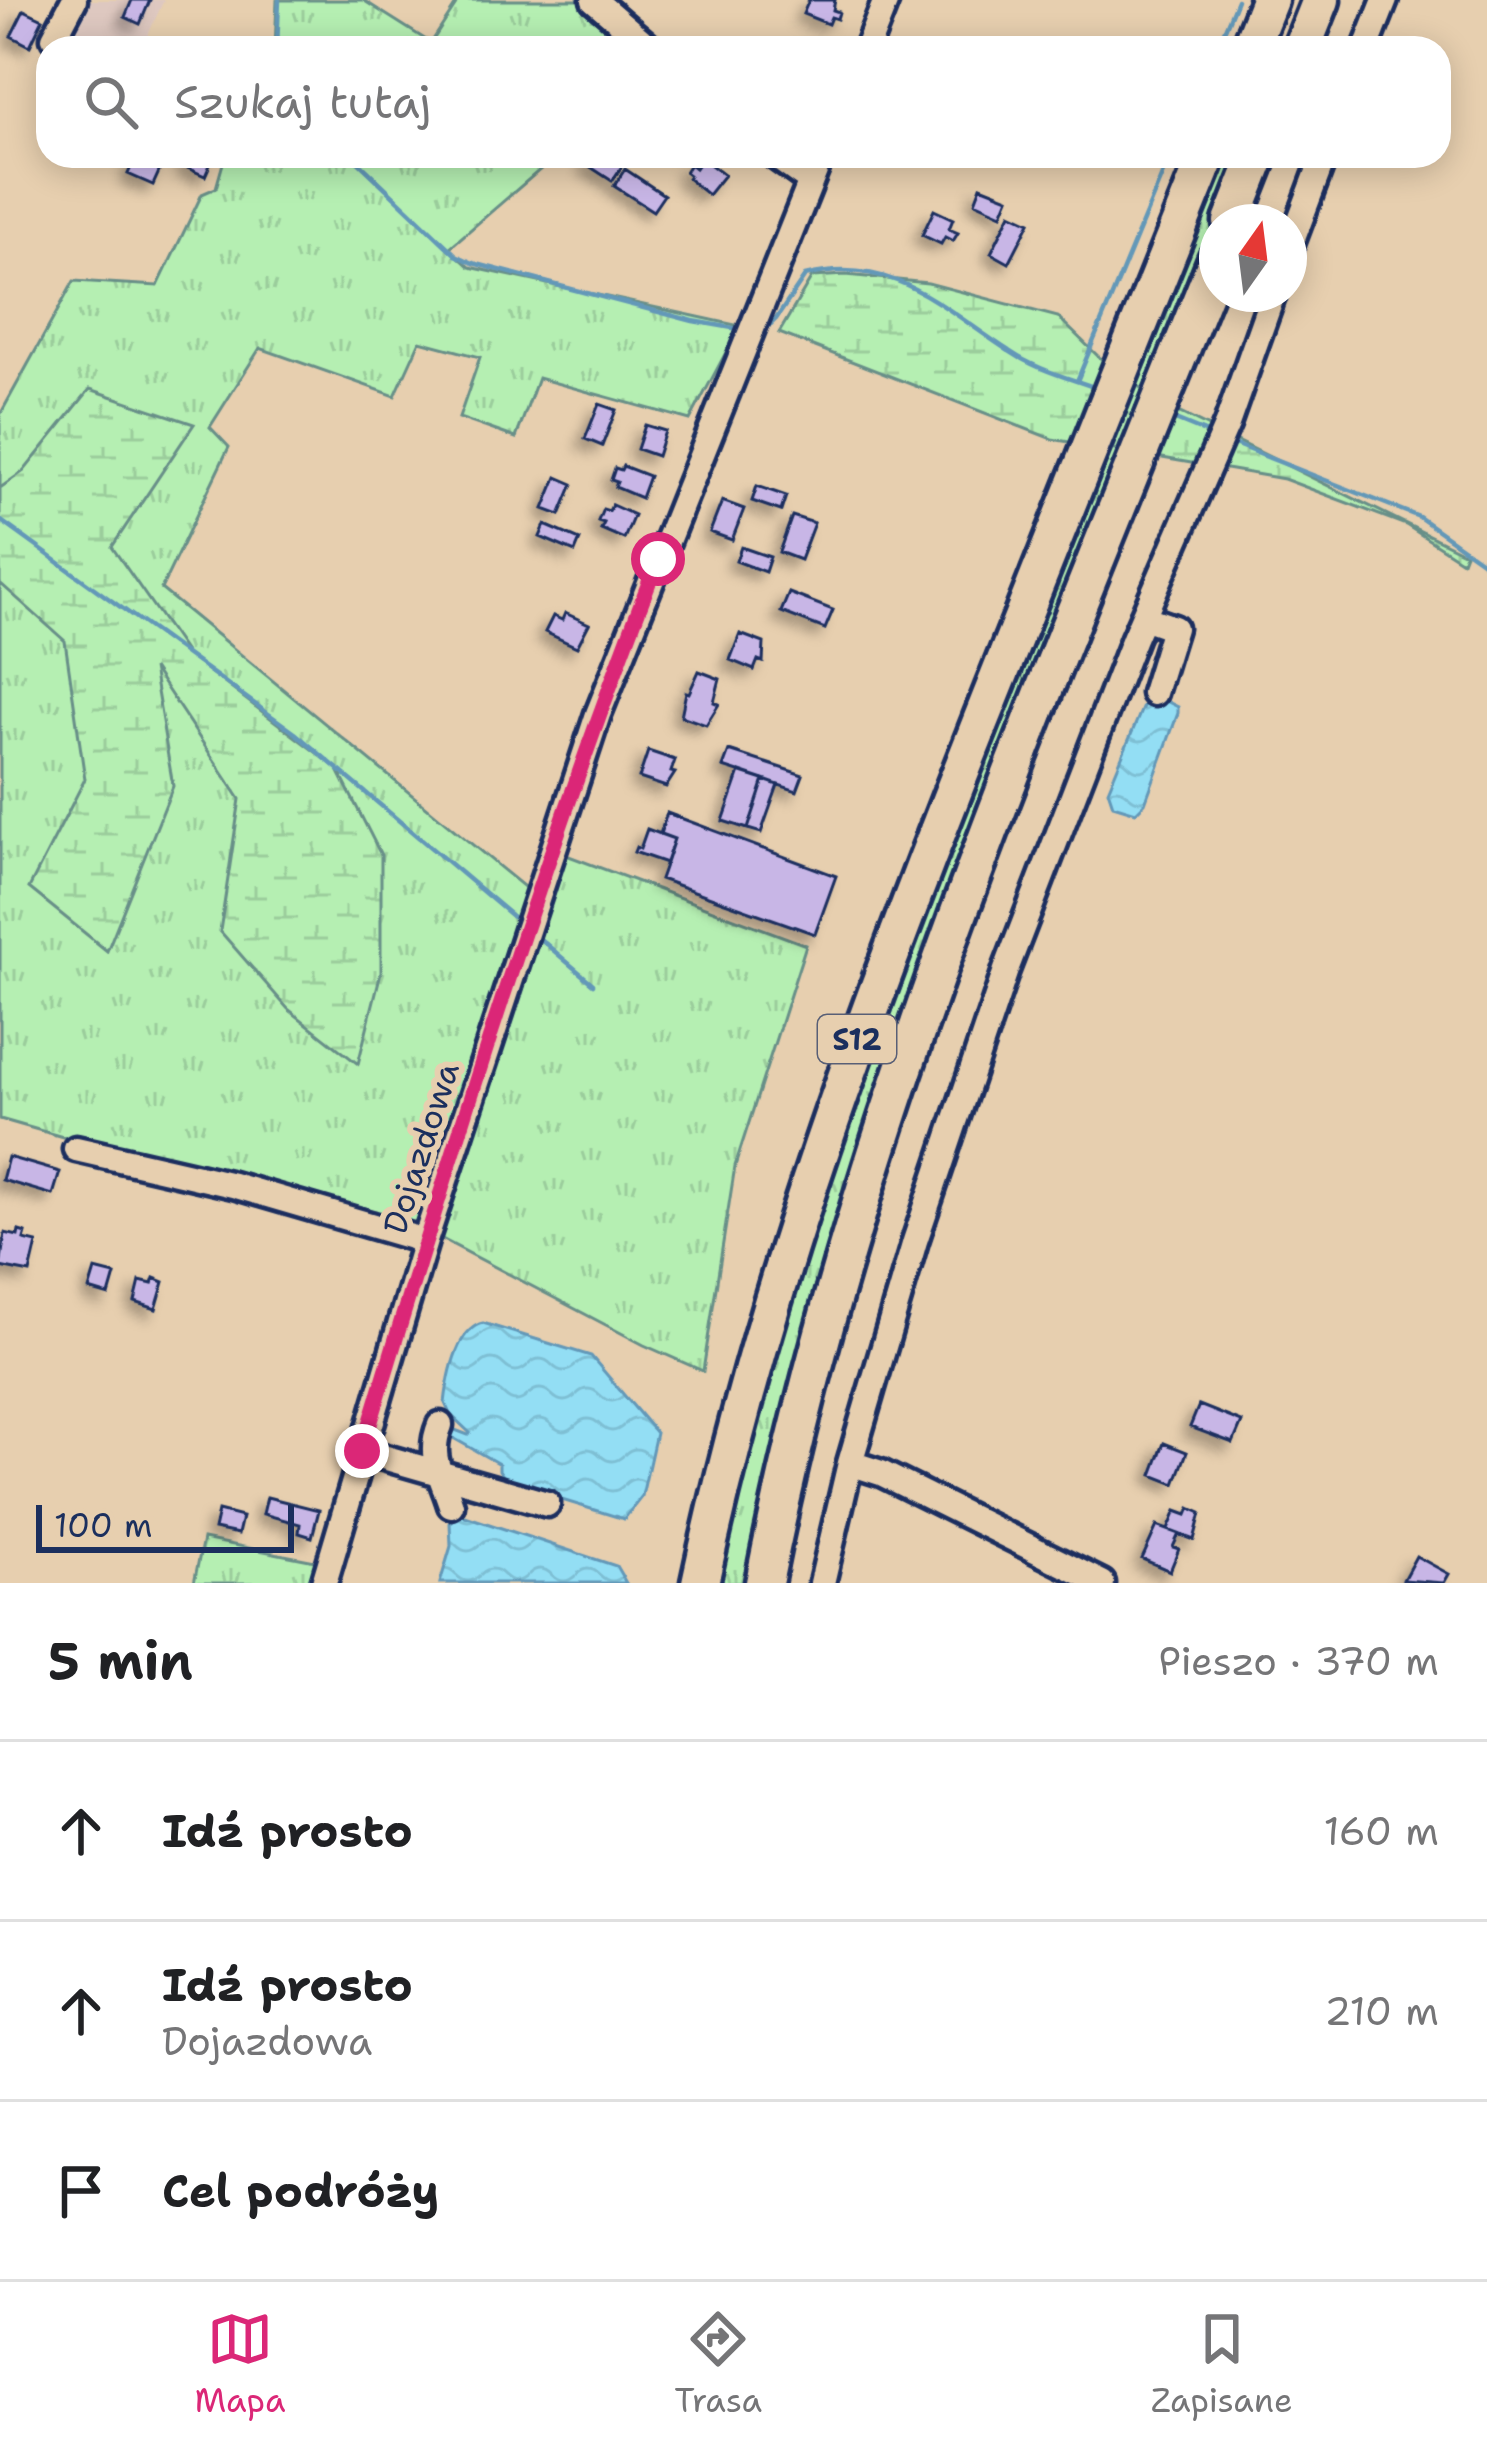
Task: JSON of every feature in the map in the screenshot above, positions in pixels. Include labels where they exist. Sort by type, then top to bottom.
[{"type":"highway","points":[[1255,36],[1269,0]]},
{"type":"highway","points":[[1306,36],[1321,0]]},
{"type":"highway","name":"S12","points":[[700,1583],[751,1367],[807,1182],[878,983],[1202,168]]},
{"type":"highway","points":[[1239,204],[1253,168]]},
{"type":"highway","name":"S12","points":[[764,1583],[835,1281],[890,1102],[974,873],[1199,305]]},
{"type":"street","points":[[65,36],[74,0]]},
{"type":"street","points":[[594,0],[636,36]]},
{"type":"street","points":[[872,36],[886,0]]},
{"type":"street","points":[[1371,36],[1385,0]]},
{"type":"street","points":[[792,168],[810,181]]},
{"type":"street","name":"Dojazdowa","points":[[324,1583],[425,1241],[605,696],[816,168]]},
{"type":"street","points":[[1306,204],[1319,168]]},
{"type":"street","points":[[822,1583],[850,1463],[915,1241],[991,1015],[1143,617],[1227,424],[1267,312]]},
{"type":"street","points":[[1143,617],[1174,628],[1154,693]]},
{"type":"street","points":[[76,1149],[233,1185],[425,1241]]},
{"type":"street","points":[[440,1425],[434,1439],[436,1470],[452,1504]]},
{"type":"street","points":[[362,1451],[547,1504]]},
{"type":"street","points":[[850,1463],[881,1473],[1102,1583]]},
{"type":"shaded area","points":[[78,0],[164,0],[148,36],[67,36],[63,31]]},
{"type":"green space","points":[[277,0],[363,0],[420,36],[276,36]]},
{"type":"green space","points":[[459,0],[584,0],[625,36],[436,36]]},
{"type":"green space","points":[[222,168],[542,168],[449,248],[470,267],[740,326],[690,420],[538,378],[516,438],[459,418],[480,357],[420,341],[395,396],[260,348],[210,427],[229,447],[161,589],[529,891],[561,853],[806,945],[735,1166],[703,1371],[415,1225],[0,1119],[0,415],[74,281],[158,286],[202,194],[216,188]]},
{"type":"green space","points":[[1211,168],[1244,168],[1226,204],[1199,204],[1199,286],[1012,750],[751,1583],[712,1583],[815,1193]]},
{"type":"green space","points":[[846,275],[928,283],[1058,317],[1099,357],[1164,405],[1465,553],[1462,561],[1406,525],[1284,479],[1052,439],[779,333],[812,277]]},
{"type":"green space","points":[[90,389],[194,424],[112,547],[187,655],[337,768],[381,855],[381,972],[358,1064],[288,1009],[220,931],[240,799],[153,668],[173,786],[107,951],[29,888],[85,779],[65,641],[0,583],[0,488],[24,471]]},
{"type":"green space","points":[[203,1539],[320,1562],[316,1583],[194,1583]]},
{"type":"water","points":[[1160,698],[1178,707],[1178,713],[1145,803],[1136,812],[1113,805],[1108,790],[1146,699]]},
{"type":"water","points":[[483,1323],[591,1356],[656,1433],[642,1496],[624,1519],[509,1484],[499,1464],[448,1435],[450,1428],[470,1433],[445,1403],[460,1344]]},
{"type":"water","points":[[459,1514],[616,1566],[626,1583],[440,1583],[451,1546],[450,1523]]},
{"type":"building","points":[[132,0],[150,0],[140,24],[125,17]]},
{"type":"building","points":[[809,0],[835,0],[837,19],[831,17],[828,24],[803,14]]},
{"type":"building","points":[[24,10],[43,19],[30,46],[11,36]]},
{"type":"building","points":[[131,168],[161,168],[153,185],[128,174]]},
{"type":"building","points":[[592,168],[621,168],[612,181]]},
{"type":"building","points":[[688,168],[715,168],[724,175],[708,195],[685,172]]},
{"type":"building","points":[[625,169],[664,195],[653,211],[614,186]]},
{"type":"building","points":[[981,186],[1009,197],[1002,214],[975,202]]},
{"type":"building","points":[[934,210],[953,219],[949,229],[958,233],[953,241],[945,237],[941,244],[922,235]]},
{"type":"building","points":[[1011,213],[1030,222],[1009,263],[991,253]]},
{"type":"building","points":[[599,404],[616,410],[602,446],[585,439]]},
{"type":"building","points":[[645,425],[665,431],[657,456],[637,449]]},
{"type":"building","points":[[623,466],[649,476],[641,498],[615,487],[617,482],[611,480],[615,468]]},
{"type":"building","points":[[557,477],[573,484],[560,515],[544,509]]},
{"type":"building","points":[[757,486],[786,496],[781,511],[752,501]]},
{"type":"building","points":[[722,501],[744,509],[732,540],[710,532]]},
{"type":"building","points":[[612,505],[634,515],[624,539],[601,529],[604,523],[598,521],[603,509],[609,511]]},
{"type":"building","points":[[792,516],[814,523],[800,560],[779,552]]},
{"type":"building","points":[[545,525],[580,540],[575,552],[540,537]]},
{"type":"building","points":[[741,547],[770,557],[765,572],[736,561]]},
{"type":"building","points":[[789,593],[833,610],[825,629],[781,612]]},
{"type":"building","points":[[565,613],[589,624],[577,647],[545,632],[553,616],[562,620]]},
{"type":"building","points":[[740,634],[764,643],[763,662],[758,660],[754,670],[730,660]]},
{"type":"building","points":[[699,671],[720,679],[714,702],[719,704],[706,725],[681,716],[686,692]]},
{"type":"building","points":[[648,751],[675,760],[671,772],[675,773],[666,787],[639,778]]},
{"type":"building","points":[[729,751],[803,775],[797,791],[723,767]]},
{"type":"building","points":[[740,772],[764,780],[748,829],[723,821]]},
{"type":"building","points":[[764,780],[778,785],[761,833],[748,829]]},
{"type":"building","points":[[667,813],[836,876],[815,934],[660,879],[674,839],[660,834]]},
{"type":"building","points":[[647,829],[674,839],[666,863],[634,852],[640,849]]},
{"type":"building","points":[[8,1157],[60,1172],[53,1195],[2,1180]]},
{"type":"building","points":[[19,1231],[26,1233],[24,1240],[37,1243],[30,1273],[0,1267],[5,1233],[18,1236]]},
{"type":"building","points":[[95,1270],[115,1275],[109,1296],[89,1290]]},
{"type":"building","points":[[154,1278],[164,1282],[156,1309],[135,1302],[140,1281],[152,1284]]},
{"type":"building","points":[[1199,1405],[1242,1422],[1233,1443],[1190,1427]]},
{"type":"building","points":[[1164,1443],[1187,1452],[1175,1484],[1152,1475]]},
{"type":"building","points":[[267,1497],[319,1510],[312,1537],[299,1533],[300,1524],[263,1514]]},
{"type":"building","points":[[1190,1508],[1201,1513],[1194,1540],[1168,1530],[1176,1511],[1187,1515]]},
{"type":"building","points":[[218,1511],[242,1517],[238,1534],[214,1529]]},
{"type":"building","points":[[1157,1526],[1179,1534],[1170,1571],[1142,1559]]},
{"type":"building","points":[[1416,1556],[1449,1574],[1444,1583],[1403,1580]]},
{"type":"waterway","points":[[278,36],[279,0]]},
{"type":"waterway","points":[[1222,36],[1237,0]]},
{"type":"waterway","points":[[365,168],[456,255],[473,263],[744,330]]},
{"type":"waterway","points":[[1077,381],[1165,168]]},
{"type":"waterway","points":[[760,335],[805,276],[865,272],[915,289],[1019,357],[1096,388]]},
{"type":"waterway","points":[[1168,417],[1212,435]]},
{"type":"waterway","points":[[1229,442],[1419,517],[1487,565]]},
{"type":"waterway","points":[[0,520],[295,733],[519,922]]},
{"type":"waterway","points":[[533,933],[593,984]]},
{"type":"route","points":[[362,1451],[577,774],[658,559]]}]
